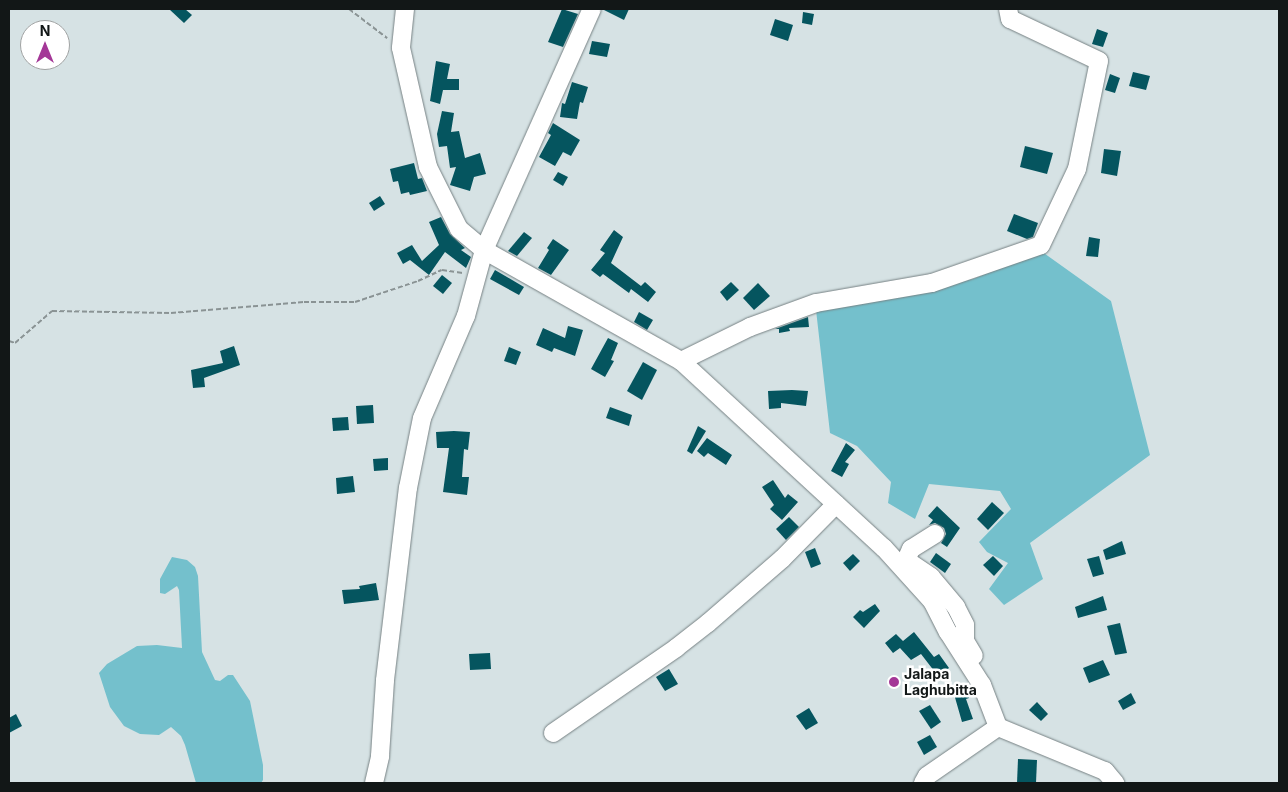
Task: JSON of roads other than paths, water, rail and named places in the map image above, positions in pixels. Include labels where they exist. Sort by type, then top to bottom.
[{"type":"street","points":[[405,9],[401,48],[428,167],[459,229],[484,250],[681,362],[884,548],[932,600],[948,632],[982,685],[998,727],[1104,771],[1115,783]]},
{"type":"street","points":[[374,783],[380,756],[385,680],[411,471],[422,418],[466,316],[484,250],[592,9]]},
{"type":"street","points":[[681,362],[750,327],[816,303],[932,283],[1041,246],[1078,169],[1099,61],[1010,19],[1008,9]]},
{"type":"street","points":[[553,733],[669,653],[708,623],[782,558],[836,504]]},
{"type":"street","points":[[935,534],[911,550],[906,560],[931,577],[956,608],[965,625],[965,641],[979,666],[982,685]]},
{"type":"street","points":[[923,783],[927,776],[998,727]]},
{"type":"place","name":"Jalapa Laghubitta","points":[[894,682]]}]
